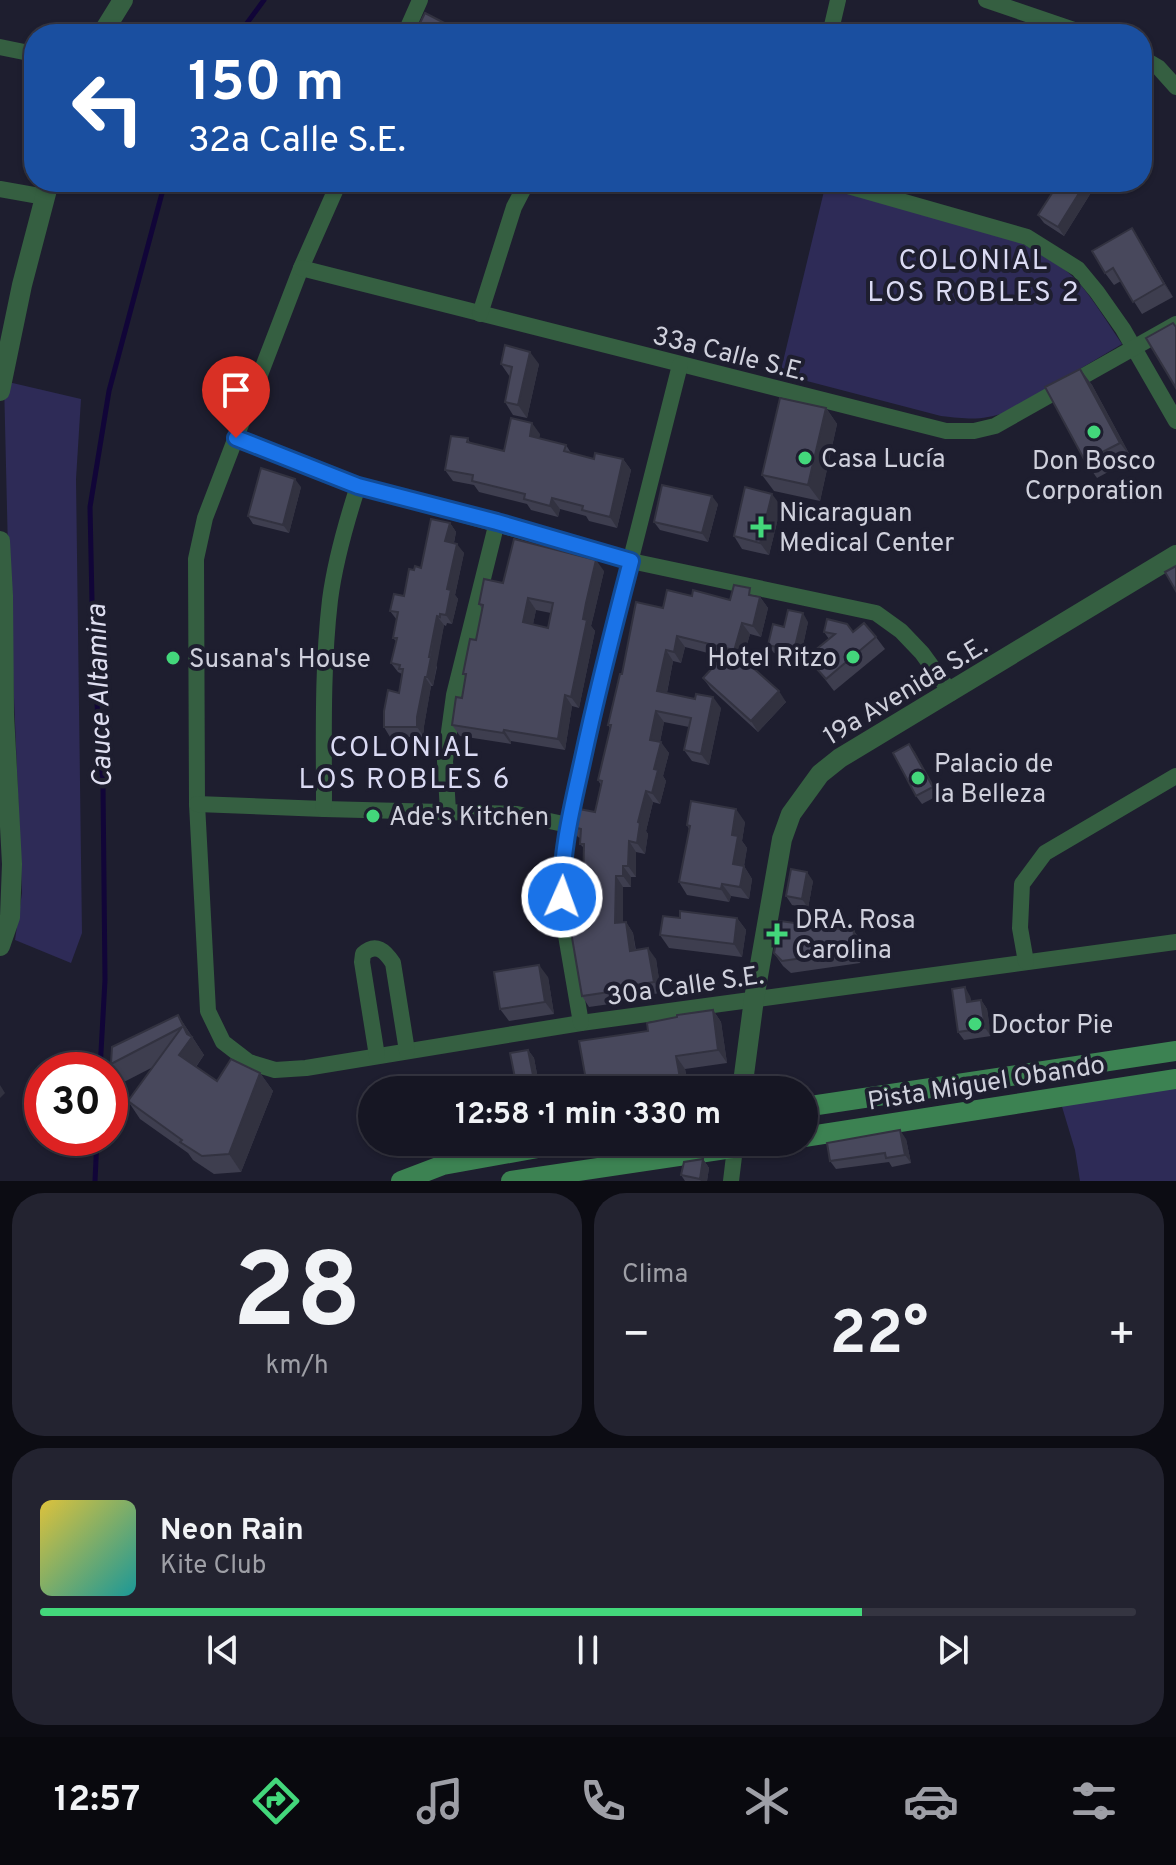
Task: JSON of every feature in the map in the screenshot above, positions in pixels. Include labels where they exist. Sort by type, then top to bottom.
[{"type":"main road","name":"Pista Miguel Obando","points":[[818,1105],[1176,1051]]},
{"type":"main road","name":"Pista Miguel Obando","points":[[818,1135],[1176,1079]]},
{"type":"main road","points":[[401,1181],[453,1163],[492,1156]]},
{"type":"main road","points":[[511,1181],[667,1156]]},
{"type":"street","points":[[108,24],[123,0]]},
{"type":"street","points":[[409,24],[420,0]]},
{"type":"street","points":[[832,24],[838,0]]},
{"type":"street","points":[[990,0],[1058,24]]},
{"type":"street","points":[[0,47],[24,52]]},
{"type":"street","points":[[1152,64],[1176,87]]},
{"type":"street","points":[[0,189],[24,190]]},
{"type":"street","points":[[0,391],[4,347],[46,192]]},
{"type":"street","points":[[335,192],[301,268],[205,518],[196,559],[197,804],[517,814],[568,825]]},
{"type":"street","points":[[480,314],[514,207],[522,192]]},
{"type":"street","points":[[869,192],[1027,237],[1078,269],[1134,347],[1176,421]]},
{"type":"street","name":"33a Calle S.E.","points":[[301,268],[946,431],[974,431],[995,426],[1176,324]]},
{"type":"street","points":[[581,1023],[563,918],[562,876],[568,825],[599,685],[680,365]]},
{"type":"street","points":[[236,438],[358,486],[631,561],[876,613],[901,631],[922,653],[951,693]]},
{"type":"street","points":[[324,809],[324,685],[330,598],[342,537],[358,486]]},
{"type":"street","points":[[448,811],[445,761],[454,695],[497,522]]},
{"type":"street","points":[[0,541],[2,714],[10,917],[0,946]]},
{"type":"street","name":"19a Avenida S.E.","points":[[744,1076],[782,839],[791,814],[820,774],[840,758],[1176,555]]},
{"type":"street","points":[[1026,962],[1020,928],[1022,884],[1045,853],[1176,776]]},
{"type":"street","name":"30a Calle S.E.","points":[[197,804],[208,1011],[223,1042],[249,1062],[275,1070],[306,1068],[581,1023],[1176,942]]},
{"type":"street","points":[[377,1056],[362,962],[363,954],[372,948],[380,948],[393,963],[407,1051]]},
{"type":"street","points":[[731,1181],[734,1156]]},
{"type":"shaded area","points":[[824,192],[843,192],[1015,240],[1071,275],[1122,344],[1007,412],[982,418],[941,416],[780,374]]},
{"type":"shaded area","points":[[4,381],[81,399],[76,479],[82,933],[71,963],[15,940],[22,893]]},
{"type":"shaded area","points":[[1176,1083],[1176,1181],[1080,1181],[1075,1150],[1060,1100]]},
{"type":"building","points":[[425,13],[446,24],[420,24]]},
{"type":"building","points":[[1053,192],[1080,192],[1058,227],[1038,215]]},
{"type":"building","points":[[1132,228],[1164,284],[1133,302],[1113,268],[1105,273],[1092,251]]},
{"type":"building","points":[[1173,323],[1176,327],[1176,388],[1146,338]]},
{"type":"building","points":[[505,345],[530,352],[518,405],[505,402],[512,367],[501,364]]},
{"type":"building","name":"Don Bosco Corporation","points":[[1080,369],[1120,443],[1085,461],[1045,387]]},
{"type":"building","points":[[780,398],[826,408],[808,485],[762,475]]},
{"type":"building","points":[[511,418],[532,423],[530,436],[566,445],[564,451],[594,459],[595,453],[623,459],[610,517],[552,498],[550,506],[524,499],[525,494],[472,481],[473,475],[445,470],[451,436],[468,438],[467,442],[504,451]]},
{"type":"building","points":[[261,468],[295,479],[283,525],[248,516]]},
{"type":"building","points":[[662,485],[712,496],[702,533],[654,522]]},
{"type":"building","points":[[745,487],[772,494],[760,543],[734,536]]},
{"type":"building","points":[[431,519],[450,523],[445,541],[457,544],[447,589],[451,590],[446,615],[437,616],[417,727],[384,727],[388,690],[399,693],[403,669],[391,663],[397,638],[393,638],[398,612],[390,611],[394,594],[404,596],[409,569],[414,570],[415,566],[421,568]]},
{"type":"building","points":[[514,539],[596,560],[571,697],[565,695],[558,739],[452,725],[456,697],[462,698],[470,639],[476,640],[484,579],[503,583]],"holes":[[[528,598],[553,603],[548,628],[523,622]]]},
{"type":"building","points":[[1176,566],[1176,591],[1165,572]]},
{"type":"building","points":[[734,585],[750,588],[749,595],[760,597],[753,626],[742,623],[734,651],[779,691],[751,721],[703,678],[730,649],[677,636],[674,652],[666,650],[657,691],[695,699],[696,694],[713,697],[701,754],[684,750],[691,718],[656,711],[650,740],[661,742],[654,769],[658,770],[652,793],[646,791],[638,822],[637,843],[629,841],[628,866],[623,866],[623,876],[616,876],[615,923],[626,922],[630,951],[648,948],[654,982],[582,996],[570,926],[584,923],[584,897],[577,897],[577,885],[583,885],[584,844],[580,844],[581,829],[570,826],[574,808],[595,812],[602,781],[598,780],[611,725],[608,725],[636,602],[663,608],[667,590],[692,596],[693,590],[730,600]]},
{"type":"building","points":[[788,610],[803,613],[794,651],[768,645],[773,624],[784,627]]},
{"type":"building","points":[[827,619],[847,624],[853,632],[864,623],[876,637],[826,679],[817,669],[823,664],[813,652],[835,634],[824,632]]},
{"type":"building","name":"Palacio de la Belleza","points":[[909,744],[933,787],[916,796],[893,753]]},
{"type":"building","points":[[691,801],[736,809],[732,835],[738,836],[733,864],[744,866],[740,887],[722,884],[721,889],[679,882],[690,826],[687,825]]},
{"type":"building","points":[[791,869],[807,872],[802,899],[786,896]]},
{"type":"building","points":[[680,911],[737,918],[734,944],[660,935],[663,916],[680,918]]},
{"type":"building","points":[[780,921],[854,931],[852,951],[782,961],[774,953]]},
{"type":"building","points":[[539,965],[545,1002],[500,1009],[494,972]]},
{"type":"building","name":"Doctor Pie","points":[[965,987],[967,1002],[981,1000],[985,1028],[958,1032],[952,989]]},
{"type":"building","points":[[713,1010],[718,1050],[676,1056],[680,1076],[585,1076],[579,1041],[648,1031],[647,1023]]},
{"type":"building","points":[[178,1015],[187,1034],[192,1037],[179,1055],[217,1081],[231,1059],[260,1073],[229,1154],[202,1156],[128,1101],[182,1027],[128,1055],[128,1052],[112,1052],[112,1047]]},
{"type":"building","points":[[528,1050],[533,1076],[515,1076],[510,1053]]},
{"type":"building","points":[[900,1130],[905,1155],[886,1158],[885,1153],[830,1161],[827,1143]]},
{"type":"building","points":[[703,1159],[700,1179],[681,1175],[684,1162]]},
{"type":"waterway","points":[[246,24],[264,0]]},
{"type":"waterway","name":"Cauce Altamira","points":[[101,1052],[105,980],[103,786],[93,648],[90,507],[109,391],[162,192]]},
{"type":"waterway","name":"Cauce Altamira","points":[[95,1181],[96,1156]]},
{"type":"place","name":"Don Bosco Corporation","points":[[1094,432]]},
{"type":"place","name":"Casa Lucía","points":[[805,458]]},
{"type":"place","name":"Nicaraguan Medical Center","points":[[761,527]]},
{"type":"place","name":"Hotel Ritzo","points":[[853,657]]},
{"type":"place","name":"Susana's House","points":[[173,658]]},
{"type":"place","name":"Palacio de la Belleza","points":[[918,778]]},
{"type":"place","name":"Ade's Kitchen","points":[[373,816]]},
{"type":"place","name":"DRA. Rosa Carolina","points":[[777,934]]},
{"type":"place","name":"Doctor Pie","points":[[975,1024]]},
{"type":"district","name":"COLONIAL LOS ROBLES 2","points":[[974,275]]},
{"type":"district","name":"COLONIAL LOS ROBLES 6","points":[[405,762]]},
{"type":"route","points":[[236,438],[358,486],[631,561],[568,825],[562,897]]}]
